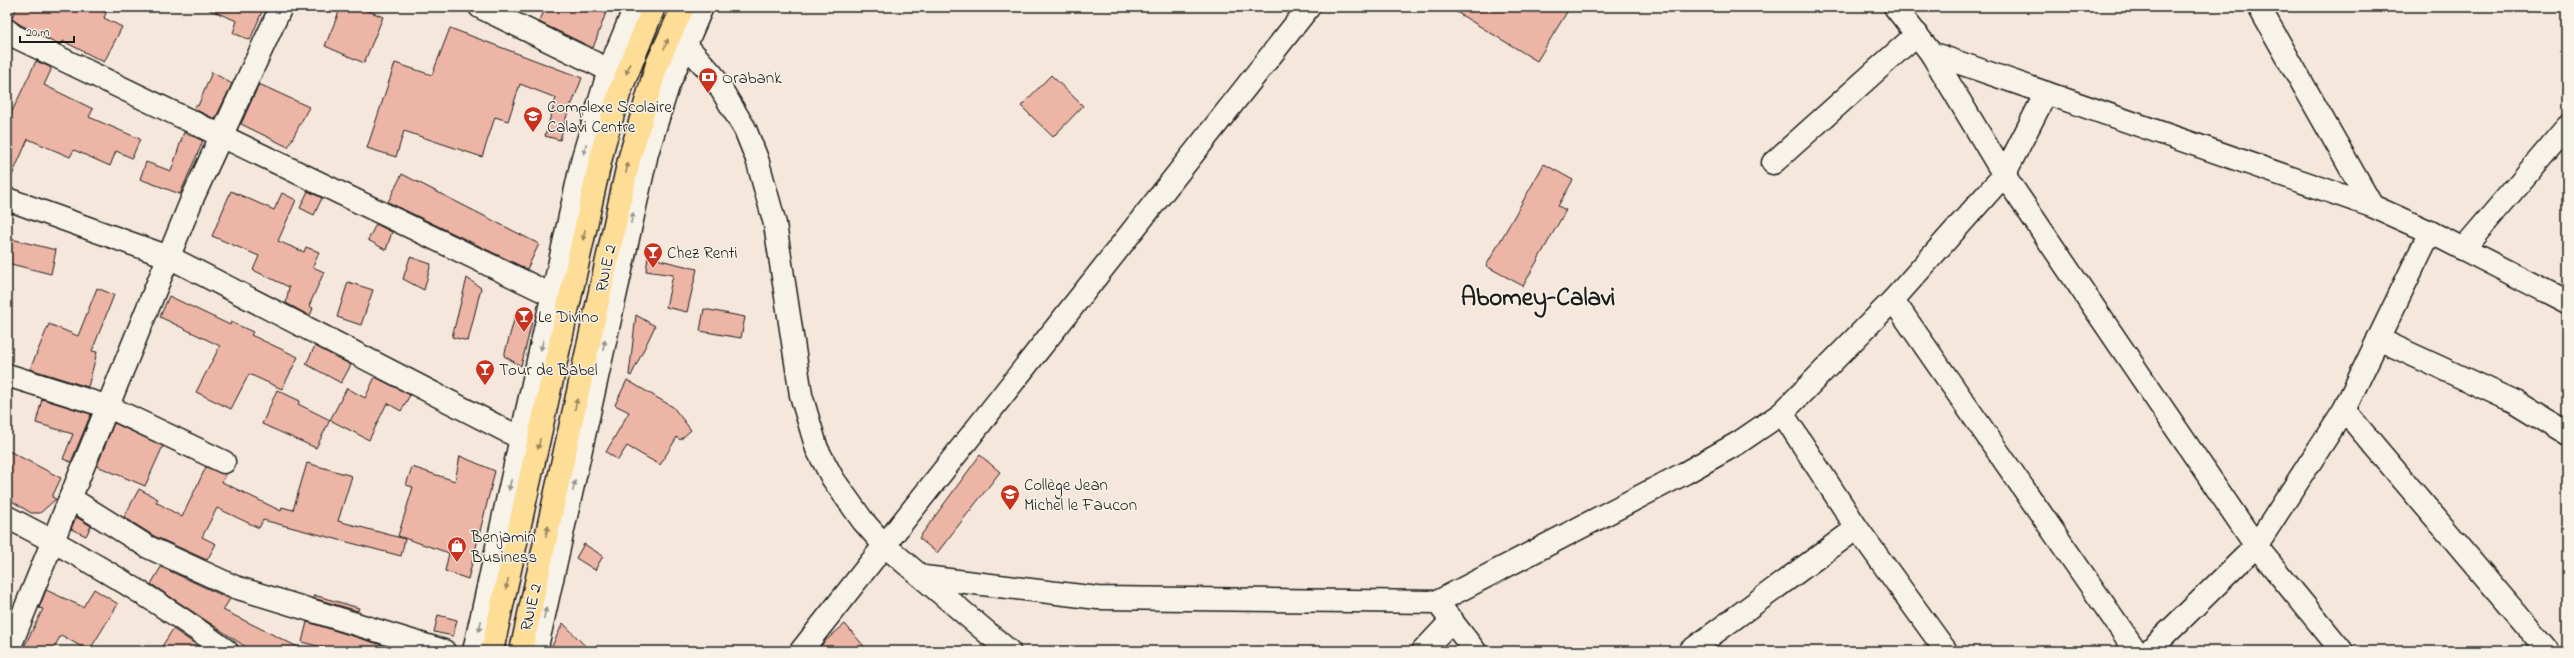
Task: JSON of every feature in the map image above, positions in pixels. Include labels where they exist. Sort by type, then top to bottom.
[{"type":"highway","name":"RNIE 2","points":[[492,651],[604,144],[620,90],[654,7]]},
{"type":"highway","name":"RNIE 2","points":[[521,651],[629,160],[655,71],[683,7]]},
{"type":"street","points":[[8,651],[52,540],[109,407],[169,257],[222,134],[281,7]]},
{"type":"street","points":[[480,7],[609,70]]},
{"type":"street","points":[[474,651],[520,438],[554,296],[583,158],[609,70],[635,7]]},
{"type":"street","points":[[536,651],[639,183],[656,121],[685,44],[702,7]]},
{"type":"street","points":[[801,651],[1309,7]]},
{"type":"street","points":[[1895,7],[1931,53],[2004,175],[2256,546],[2342,651]]},
{"type":"street","points":[[2259,7],[2372,206]]},
{"type":"street","points":[[7,30],[14,36],[66,62],[222,134],[554,296]]},
{"type":"street","points":[[1773,163],[1917,34]]},
{"type":"street","points":[[685,44],[719,86],[745,129],[757,159],[775,224],[801,395],[817,449],[849,503],[884,545],[924,577],[998,647]]},
{"type":"street","points":[[1931,53],[2372,206],[2430,232],[2567,302]]},
{"type":"street","points":[[924,577],[1098,598],[1437,602],[1684,473],[1738,443],[1782,413],[1893,300],[2004,175],[2046,93]]},
{"type":"street","points":[[2463,249],[2567,127]]},
{"type":"street","points":[[7,199],[169,257],[520,438]]},
{"type":"street","points":[[2149,651],[2256,546],[2344,410],[2430,232]]},
{"type":"street","points":[[1893,300],[2136,651]]},
{"type":"street","points":[[2378,339],[2515,402],[2567,434]]},
{"type":"street","points":[[7,375],[109,407],[224,462]]},
{"type":"street","points":[[2344,410],[2548,651]]},
{"type":"street","points":[[1782,413],[1857,528],[1946,651]]},
{"type":"street","points":[[70,498],[148,548],[234,587],[444,651]]},
{"type":"street","points":[[7,517],[52,540],[178,615],[227,651]]},
{"type":"street","points":[[1690,651],[1857,528]]},
{"type":"street","points":[[1437,602],[1475,651]]},
{"type":"street","points":[[1423,651],[1452,620]]},
{"type":"building","points":[[17,7],[108,7],[104,18],[122,27],[104,62],[63,41],[61,45],[11,19]]},
{"type":"building","points":[[203,7],[264,7],[250,40],[233,33],[237,21]]},
{"type":"building","points":[[341,7],[359,7],[383,17],[364,63],[325,46]]},
{"type":"building","points":[[546,7],[608,7],[593,48],[539,22]]},
{"type":"building","points":[[1448,7],[1570,7],[1537,61]]},
{"type":"building","points":[[450,28],[582,78],[572,104],[570,104],[560,140],[545,136],[556,98],[520,84],[508,121],[495,117],[482,157],[404,131],[396,157],[367,148],[395,63],[432,75]]},
{"type":"building","points":[[36,61],[50,67],[51,70],[44,85],[93,109],[89,117],[140,139],[132,158],[116,151],[110,166],[74,150],[70,157],[28,139],[7,187],[7,122]]},
{"type":"building","points":[[212,72],[232,84],[215,119],[194,109],[196,105],[198,106]]},
{"type":"building","points":[[1051,75],[1083,106],[1053,137],[1021,106]]},
{"type":"building","points":[[259,84],[309,107],[288,147],[241,124]]},
{"type":"building","points":[[184,132],[203,141],[180,194],[140,179],[146,162],[171,171]]},
{"type":"building","points":[[1544,164],[1573,180],[1558,206],[1566,210],[1523,286],[1486,266]]},
{"type":"building","points":[[402,174],[539,244],[527,269],[388,202]]},
{"type":"building","points":[[231,191],[274,210],[282,193],[296,200],[278,241],[304,252],[306,247],[319,252],[313,267],[324,272],[309,306],[313,308],[310,316],[286,303],[289,287],[253,270],[259,256],[212,236]]},
{"type":"building","points":[[308,191],[322,198],[314,215],[300,208]]},
{"type":"building","points":[[376,224],[392,232],[386,250],[368,240]]},
{"type":"building","points":[[7,238],[56,250],[51,274],[7,263]]},
{"type":"building","points":[[410,257],[431,264],[424,290],[403,279]]},
{"type":"building","points":[[648,257],[697,269],[687,312],[666,307],[673,275],[646,271]]},
{"type":"building","points":[[467,278],[481,288],[468,341],[452,337]]},
{"type":"building","points":[[348,282],[373,290],[361,325],[337,317]]},
{"type":"building","points":[[97,288],[114,295],[92,351],[97,352],[88,387],[30,369],[49,324],[78,336]]},
{"type":"building","points":[[169,296],[230,325],[231,322],[253,332],[251,335],[298,357],[282,389],[249,374],[231,409],[196,392],[220,346],[160,317]]},
{"type":"building","points":[[704,309],[745,317],[741,338],[700,331]]},
{"type":"building","points":[[516,313],[532,322],[521,366],[504,356]]},
{"type":"building","points":[[636,315],[655,326],[631,376],[629,375]]},
{"type":"building","points":[[315,346],[351,365],[341,383],[306,364]]},
{"type":"building","points":[[375,377],[410,395],[401,411],[387,403],[369,440],[330,420],[347,388],[365,398]]},
{"type":"building","points":[[627,380],[673,407],[691,430],[680,440],[677,437],[660,465],[627,446],[618,460],[606,452],[629,412],[615,405]]},
{"type":"building","points":[[277,390],[300,401],[298,404],[330,420],[316,448],[262,424]]},
{"type":"building","points":[[42,399],[91,414],[71,462],[63,459],[73,434],[36,423]]},
{"type":"building","points":[[114,423],[163,446],[145,486],[97,466]]},
{"type":"building","points":[[7,450],[61,478],[52,497],[56,499],[40,513],[31,513],[7,498]]},
{"type":"building","points":[[980,455],[1000,472],[937,553],[919,538]]},
{"type":"building","points":[[460,456],[495,471],[468,579],[445,571],[449,553],[398,536],[413,487],[406,485],[412,467],[455,481]]},
{"type":"building","points":[[307,463],[352,476],[338,521],[405,539],[401,556],[263,520],[259,528],[217,508],[202,537],[216,544],[207,560],[154,536],[124,517],[139,489],[158,499],[156,502],[182,517],[206,467],[226,474],[222,482],[281,511],[282,507],[293,510]]},
{"type":"building","points":[[76,517],[91,526],[86,536],[71,529]]},
{"type":"building","points":[[584,544],[603,556],[595,570],[576,558]]},
{"type":"building","points":[[161,567],[230,599],[223,610],[306,651],[252,651],[151,584]]},
{"type":"building","points":[[94,589],[118,604],[89,651],[61,635],[52,651],[22,651],[43,609],[39,608],[46,590],[83,607]]},
{"type":"building","points":[[314,595],[359,608],[358,611],[313,598]]},
{"type":"building","points":[[438,615],[457,620],[453,636],[434,632]]},
{"type":"building","points":[[307,622],[395,649],[395,651],[336,651],[302,642]]},
{"type":"building","points":[[563,623],[590,651],[560,651],[552,646]]},
{"type":"building","points":[[845,624],[868,651],[817,651],[824,642]]},
{"type":"building","points":[[173,629],[204,650],[204,651],[159,651]]},
{"type":"place","name":"Orabank","points":[[708,94]]},
{"type":"place","name":"Complexe Scolaire Calavi Centre","points":[[533,133]]},
{"type":"place","name":"Chez Renti","points":[[653,269]]},
{"type":"place","name":"Le Divino","points":[[524,333]]},
{"type":"place","name":"Tour de Babel","points":[[485,386]]},
{"type":"place","name":"Collège Jean Michel le Faucon","points":[[1010,511]]},
{"type":"place","name":"Benjamin Business","points":[[457,563]]},
{"type":"district","name":"Abomey-Calavi","points":[[1538,296]]}]
